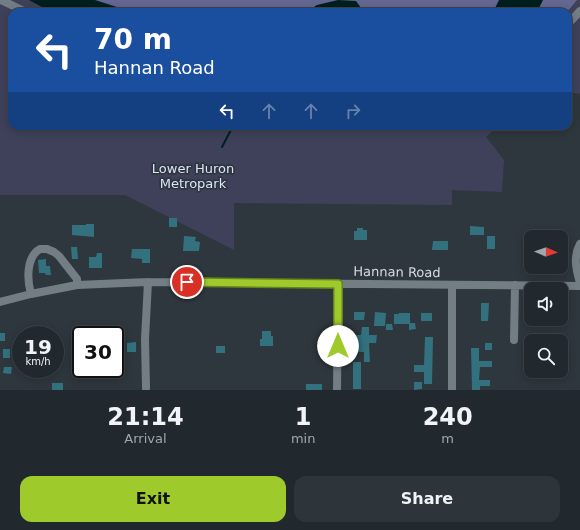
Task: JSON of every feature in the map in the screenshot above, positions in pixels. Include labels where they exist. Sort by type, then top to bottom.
[{"type":"street","points":[[1,0],[18,8]]},
{"type":"street","points":[[572,20],[580,11]]},
{"type":"street","points":[[580,244],[575,254],[580,283]]},
{"type":"street","points":[[31,294],[28,285],[30,264],[34,255],[40,249],[47,249],[54,252],[77,279],[77,285]]},
{"type":"street","points":[[146,388],[145,339],[148,282]]},
{"type":"street","name":"Hannan Road","points":[[0,302],[77,285],[148,282],[580,286]]},
{"type":"street","points":[[337,390],[338,284]]},
{"type":"street","points":[[452,285],[452,390]]},
{"type":"street","points":[[514,340],[515,286]]},
{"type":"green space","name":"Lower Huron Metropark","points":[[0,0],[580,0],[580,94],[572,93],[572,8],[8,8],[8,130],[494,130],[486,137],[504,160],[502,192],[452,190],[452,205],[234,203],[234,250],[125,195],[0,195]]},
{"type":"shaded area","points":[[29,0],[95,0],[120,8],[44,8]]},
{"type":"shaded area","points":[[31,0],[577,0],[570,8],[47,8]]},
{"type":"shaded area","points":[[338,0],[356,1],[361,8],[312,8],[317,5]]},
{"type":"shaded area","points":[[499,0],[543,0],[539,8],[495,8]]},
{"type":"building","points":[[169,218],[177,218],[177,227],[169,227]]},
{"type":"building","points":[[94,224],[94,237],[72,235],[72,225]]},
{"type":"building","points":[[470,226],[484,227],[484,235],[470,235]]},
{"type":"building","points":[[357,228],[367,230],[367,240],[354,240],[354,231],[357,231]]},
{"type":"building","points":[[184,236],[196,237],[195,241],[200,242],[199,251],[183,251]]},
{"type":"building","points":[[487,236],[495,236],[495,249],[487,249]]},
{"type":"building","points":[[433,241],[448,241],[448,250],[432,250]]},
{"type":"building","points":[[71,247],[77,247],[78,259],[72,259]]},
{"type":"building","points":[[132,249],[150,249],[150,263],[142,263],[142,259],[131,258]]},
{"type":"building","points":[[97,253],[102,253],[102,268],[89,268],[89,257],[96,257]]},
{"type":"building","points":[[46,259],[46,266],[50,266],[51,275],[39,273],[38,260]]},
{"type":"building","points":[[481,303],[489,303],[488,321],[481,321]]},
{"type":"building","points":[[354,312],[365,312],[364,320],[354,320]]},
{"type":"building","points":[[375,312],[386,313],[385,326],[374,326]]},
{"type":"building","points":[[410,313],[410,323],[415,323],[416,329],[409,330],[409,324],[394,324],[394,314]]},
{"type":"building","points":[[421,313],[432,313],[432,321],[421,321]]},
{"type":"building","points":[[386,324],[392,324],[393,330],[386,330]]},
{"type":"building","points":[[362,327],[369,327],[369,335],[377,335],[376,343],[369,343],[370,362],[364,362],[364,352],[353,352],[354,335],[361,335]]},
{"type":"building","points":[[262,331],[271,331],[271,336],[273,336],[273,346],[260,346]]},
{"type":"building","points":[[0,333],[5,333],[5,341],[0,341]]},
{"type":"building","points":[[425,337],[433,337],[432,384],[424,384],[424,372],[414,372],[414,365],[424,365]]},
{"type":"building","points":[[136,342],[136,352],[127,352],[127,343]]},
{"type":"building","points":[[485,343],[492,343],[492,350],[485,350]]},
{"type":"building","points":[[216,346],[225,346],[225,353],[216,353]]},
{"type":"building","points":[[471,348],[479,348],[479,361],[492,361],[492,367],[480,367],[479,380],[490,380],[490,386],[480,386],[480,390],[472,390]]},
{"type":"building","points":[[3,349],[10,349],[10,358],[3,358]]},
{"type":"building","points":[[353,362],[361,362],[361,389],[353,389]]},
{"type":"building","points":[[4,367],[12,367],[11,374],[3,373]]},
{"type":"building","points":[[414,382],[422,382],[422,389],[414,390]]},
{"type":"building","points":[[52,383],[63,383],[63,390],[52,390]]},
{"type":"building","points":[[306,384],[322,384],[322,390],[306,390]]},
{"type":"waterway","points":[[222,147],[231,130]]},
{"type":"route","points":[[187,282],[338,284],[338,346]]}]
